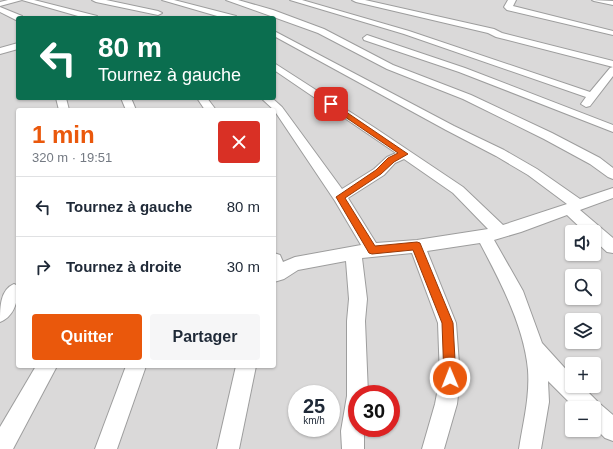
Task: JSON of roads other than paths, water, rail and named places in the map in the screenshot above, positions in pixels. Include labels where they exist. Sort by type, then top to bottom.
[{"type":"street","points":[[0,4],[18,0]]},
{"type":"street","points":[[26,0],[86,16]]},
{"type":"street","points":[[96,0],[137,8],[163,10]]},
{"type":"street","points":[[166,0],[181,2],[226,16]]},
{"type":"street","points":[[230,0],[277,14],[321,31],[390,67],[467,97],[548,136],[595,161],[613,174]]},
{"type":"street","points":[[294,0],[376,23],[592,96]]},
{"type":"street","points":[[356,0],[491,30],[499,35],[613,64]]},
{"type":"street","points":[[512,0],[508,7],[510,8],[613,33]]},
{"type":"street","points":[[596,0],[613,3]]},
{"type":"street","points":[[152,16],[181,2]]},
{"type":"street","points":[[133,16],[137,8]]},
{"type":"street","points":[[0,10],[16,17]]},
{"type":"street","points":[[276,33],[444,125],[479,141],[555,186],[613,247]]},
{"type":"street","points":[[367,38],[462,70],[577,114],[613,130]]},
{"type":"street","points":[[0,51],[16,47]]},
{"type":"street","points":[[276,67],[458,190],[492,234],[535,351],[583,401]]},
{"type":"street","points":[[577,114],[613,70]]},
{"type":"street","points":[[268,100],[278,109],[340,197],[372,250]]},
{"type":"street","points":[[340,197],[379,172],[391,160],[404,154]]},
{"type":"street","points":[[276,269],[372,250],[417,246],[492,234],[516,228],[613,194]]},
{"type":"street","points":[[417,246],[439,298],[448,329],[450,378],[446,404],[433,449]]},
{"type":"street","points":[[354,254],[358,299],[356,321],[357,385]]},
{"type":"street","points":[[0,313],[11,292]]},
{"type":"street","points":[[527,328],[538,370],[538,402],[530,449]]},
{"type":"street","points":[[0,449],[46,368]]},
{"type":"street","points":[[106,449],[135,368]]},
{"type":"street","points":[[228,449],[246,368]]},
{"type":"street","points":[[601,419],[613,430]]},
{"type":"street","points":[[352,437],[353,449]]}]
